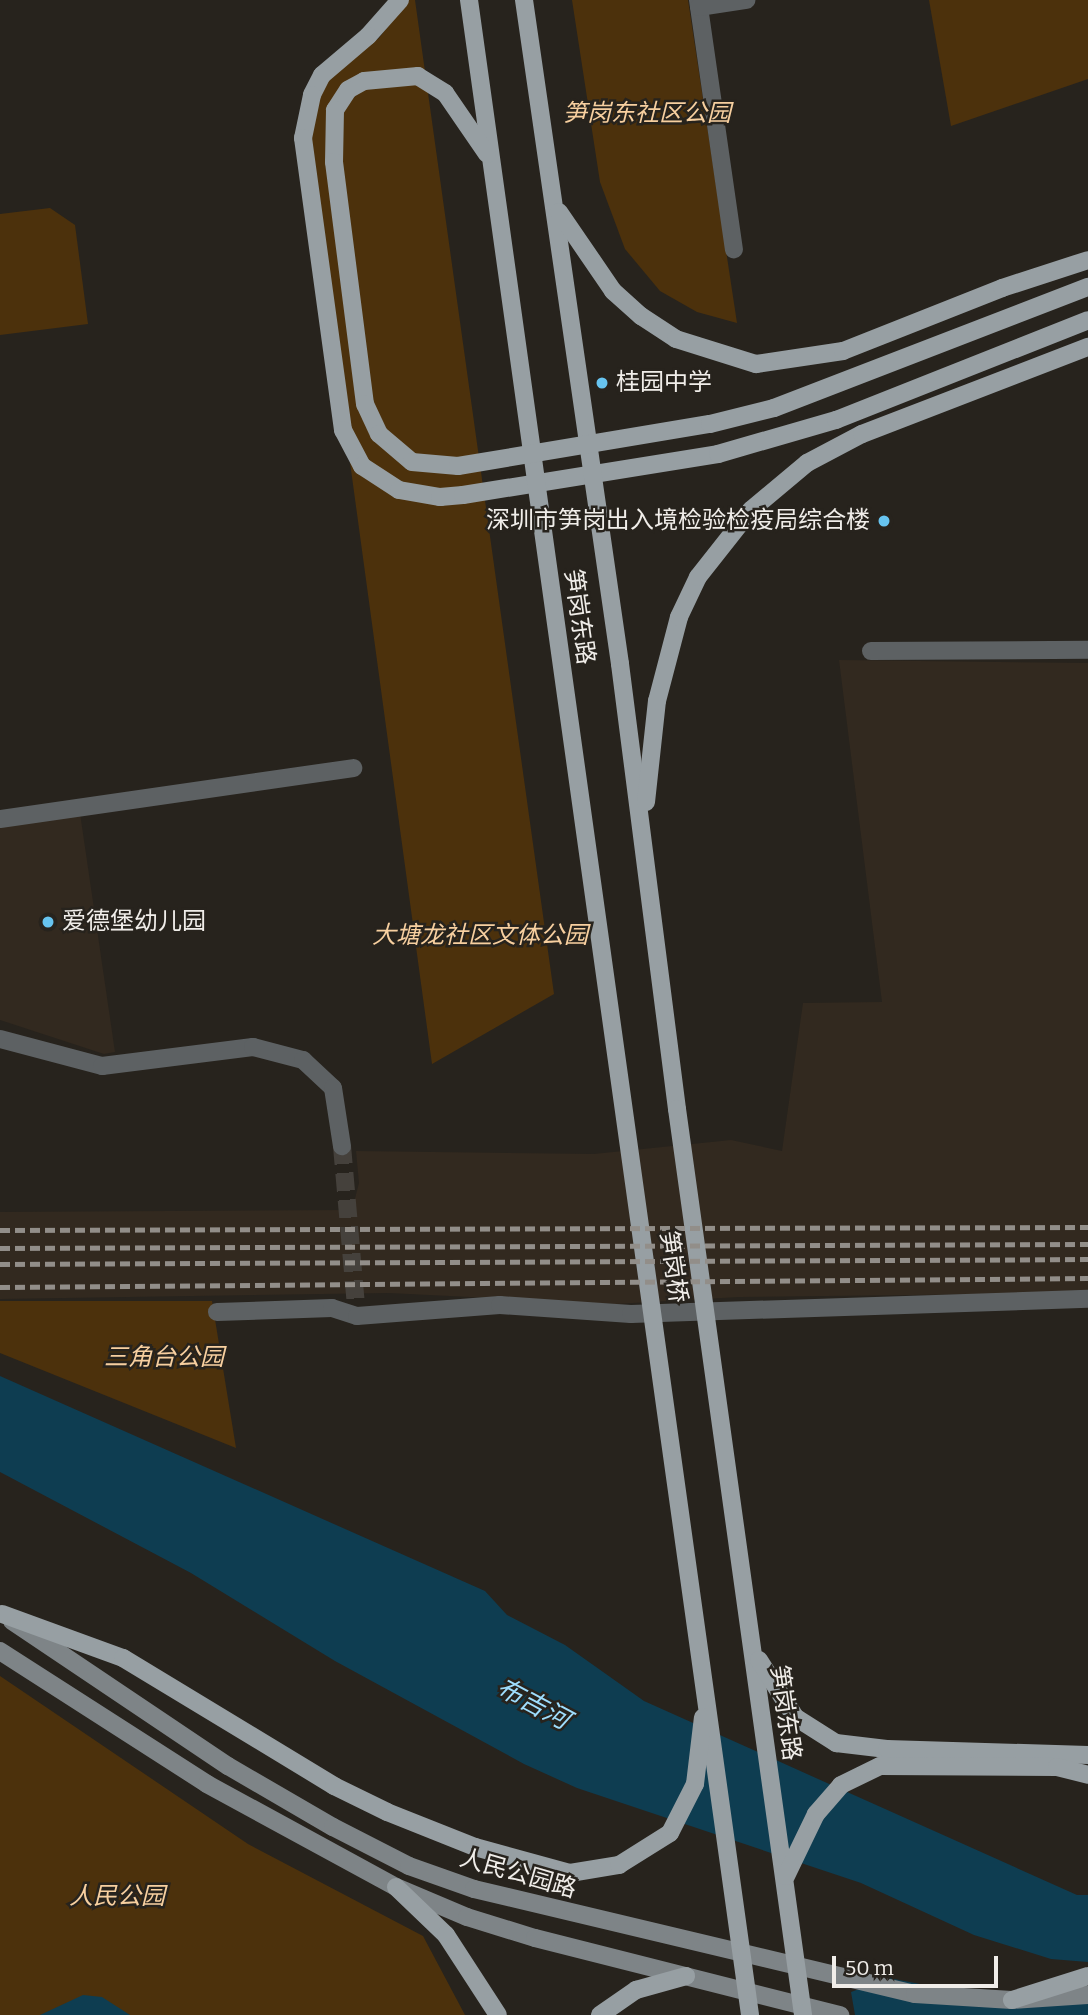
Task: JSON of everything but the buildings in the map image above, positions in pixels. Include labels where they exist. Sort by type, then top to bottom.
[{"type":"main road","points":[[400,0],[322,75],[312,94],[303,138],[344,430],[362,467],[399,490],[440,497],[463,495],[718,454],[836,420],[1088,320]]},
{"type":"main road","name":"笋岗东路","points":[[469,0],[562,673],[627,1116]]},
{"type":"main road","name":"笋岗东路","points":[[524,0],[620,664],[677,1109]]},
{"type":"main road","points":[[494,173],[484,145],[456,106],[418,76],[364,81],[348,90],[335,110],[334,162],[365,404],[379,434],[412,462],[458,466],[748,415],[832,387],[1011,313],[1088,287]]},
{"type":"main road","points":[[554,204],[613,291],[641,316],[676,339],[756,364],[855,348],[1002,288],[1088,260]]},
{"type":"main road","points":[[644,846],[649,762],[667,652],[698,577],[728,534],[807,463],[862,434],[1088,347]]},
{"type":"main road","name":"笋岗桥","points":[[677,1109],[719,1417]]},
{"type":"main road","name":"笋岗桥","points":[[627,1116],[706,1693]]},
{"type":"main road","name":"笋岗东路","points":[[719,1417],[803,2015]]},
{"type":"main road","points":[[1,1614],[77,1638],[123,1658],[334,1786],[454,1840],[570,1873],[619,1865],[647,1851],[670,1833],[695,1784],[706,1693]]},
{"type":"main road","name":"人民公园路","points":[[1,1614],[228,1766],[409,1866],[540,1908],[854,1982],[951,1998],[1012,2000],[1088,1995]]},
{"type":"main road","points":[[751,1641],[767,1679],[785,1705],[820,1736],[859,1747],[991,1759],[1088,1775]]},
{"type":"main road","points":[[0,1651],[207,1784],[396,1887],[478,1921],[839,2015]]},
{"type":"main road","points":[[706,1693],[750,2015]]},
{"type":"main road","points":[[785,1880],[816,1814],[841,1785],[858,1774],[903,1764],[1088,1755]]},
{"type":"main road","points":[[396,1887],[446,1935],[498,2015]]},
{"type":"main road","points":[[600,2015],[636,1990],[686,1976]]},
{"type":"main road","points":[[1012,2000],[1088,1976]]},
{"type":"street","points":[[734,249],[698,4],[746,0]]},
{"type":"street","points":[[871,651],[1088,650]]},
{"type":"street","points":[[0,819],[354,768]]},
{"type":"street","points":[[0,1039],[102,1066],[253,1047],[303,1060],[333,1088],[342,1146]]},
{"type":"street","points":[[217,1311],[331,1308],[357,1316],[500,1305],[631,1314],[1088,1299]]},
{"type":"shaded area","points":[[839,660],[1088,663],[1088,1293],[739,1297],[615,1304],[389,1293],[0,1299],[0,1212],[352,1210],[359,1183],[356,1151],[594,1154],[731,1140],[782,1151],[803,1003],[882,1002]]},
{"type":"shaded area","name":"爱德堡幼儿园","points":[[80,813],[115,1052],[104,1054],[0,1020],[0,825]]},
{"type":"green space","name":"大塘龙社区文体公园","points":[[408,0],[415,0],[554,994],[432,1064],[305,132],[314,103],[332,74],[379,38]]},
{"type":"green space","name":"笋岗东社区公园","points":[[572,0],[688,0],[737,323],[697,312],[660,291],[625,249],[600,182]]},
{"type":"green space","points":[[929,0],[1088,0],[1088,79],[951,126]]},
{"type":"green space","points":[[50,208],[75,225],[88,324],[0,335],[0,214]]},
{"type":"green space","name":"三角台公园","points":[[0,1301],[212,1301],[236,1448],[0,1353]]},
{"type":"green space","name":"人民公园","points":[[0,1676],[248,1844],[423,1936],[465,2015],[0,2015]]},
{"type":"water","name":"布吉河","points":[[0,1376],[485,1591],[507,1615],[565,1645],[644,1701],[1077,1895],[1088,1895],[1088,1962],[1051,1959],[974,1935],[861,1883],[577,1788],[524,1764],[335,1661],[191,1573],[0,1472]]},
{"type":"water","points":[[889,1978],[956,1991],[1088,1997],[1088,2015],[855,2015],[851,1992]]},
{"type":"water","points":[[83,1995],[102,1997],[130,2015],[40,2015]]},
{"type":"tunnel","points":[[342,1146],[357,1316]]},
{"type":"railway","points":[[0,1230],[1088,1227]]},
{"type":"railway","points":[[0,1248],[1088,1244]]},
{"type":"railway","points":[[0,1264],[1088,1259]]},
{"type":"railway","points":[[0,1287],[1088,1278]]},
{"type":"place","name":"桂园中学","points":[[602,383]]},
{"type":"place","name":"深圳市笋岗出入境检验检疫局综合楼","points":[[884,521]]},
{"type":"place","name":"爱德堡幼儿园","points":[[48,922]]}]
